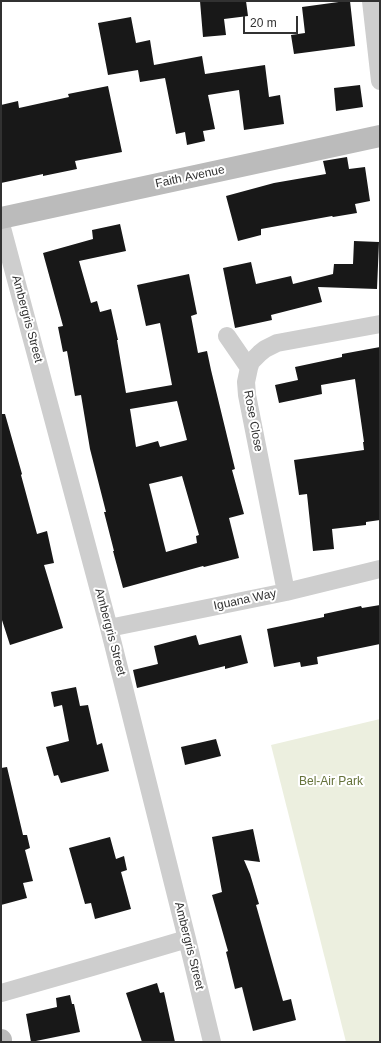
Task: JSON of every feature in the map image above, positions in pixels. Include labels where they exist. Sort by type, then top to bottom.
[{"type":"street","points":[[371,1],[380,81]]},
{"type":"street","name":"Faith Avenue","points":[[1,218],[380,136]]},
{"type":"street","name":"Ambergris Street","points":[[1,224],[109,628],[212,1042]]},
{"type":"street","name":"Rose Close","points":[[286,592],[247,395],[246,382],[251,362],[265,349],[277,343],[380,324]]},
{"type":"street","points":[[227,336],[249,368]]},
{"type":"street","name":"Iguana Way","points":[[109,628],[286,592],[380,569]]},
{"type":"street","points":[[1,993],[187,939]]},
{"type":"green space","name":"Bel-Air Park","points":[[380,719],[380,1042],[346,1042],[271,745]]},
{"type":"building","points":[[200,1],[246,1],[248,16],[224,19],[226,35],[203,37]]},
{"type":"building","points":[[350,1],[355,46],[294,54],[291,35],[305,33],[302,7]]},
{"type":"building","points":[[131,17],[136,43],[150,40],[154,65],[202,56],[205,74],[265,65],[269,97],[280,95],[284,124],[244,130],[239,90],[208,95],[215,129],[203,131],[205,141],[187,145],[185,132],[176,134],[165,78],[140,82],[138,70],[108,75],[98,23]]},
{"type":"building","points":[[360,85],[363,107],[336,111],[334,88]]},
{"type":"building","points":[[108,86],[122,152],[75,161],[77,169],[43,176],[43,174],[1,183],[1,105],[18,101],[19,108],[69,97],[68,94]]},
{"type":"building","points":[[347,157],[349,169],[365,167],[370,201],[355,204],[357,213],[261,229],[261,235],[238,241],[226,196],[274,183],[326,174],[323,161]]},
{"type":"building","points":[[120,224],[126,251],[79,261],[91,303],[97,301],[100,312],[111,309],[118,340],[126,393],[172,385],[160,323],[146,326],[137,285],[189,274],[197,314],[191,316],[198,353],[207,351],[235,469],[232,470],[244,514],[229,518],[239,558],[203,566],[123,588],[90,449],[81,395],[75,396],[67,351],[63,352],[58,327],[63,326],[43,253],[93,239],[92,230]],"holes":[[[177,401],[187,440],[160,447],[158,441],[136,447],[130,409]],[[182,476],[199,535],[196,536],[197,543],[166,552],[149,484]]]},
{"type":"building","points":[[354,241],[379,242],[377,289],[318,287],[322,302],[271,315],[272,320],[235,328],[223,268],[251,262],[256,284],[291,276],[293,284],[333,274],[334,264],[353,264]]},
{"type":"building","points":[[380,347],[380,520],[366,522],[366,525],[332,529],[334,549],[313,551],[307,494],[299,495],[294,460],[364,450],[355,379],[321,385],[322,394],[279,403],[275,385],[298,380],[295,367],[342,357],[342,354]]},
{"type":"building","points":[[1,414],[5,414],[37,534],[47,531],[54,563],[44,565],[63,628],[10,645],[1,617]]},
{"type":"building","points":[[380,605],[380,644],[317,657],[318,664],[301,667],[300,662],[274,667],[267,629],[324,617],[324,614],[361,606],[362,608]]},
{"type":"building","points":[[196,635],[199,645],[241,635],[248,663],[225,669],[225,666],[137,688],[133,670],[158,664],[154,646]]},
{"type":"building","points":[[76,687],[80,706],[88,705],[97,745],[102,743],[109,771],[61,783],[58,775],[54,776],[46,747],[69,741],[62,705],[54,707],[51,692]]},
{"type":"building","points":[[216,739],[221,756],[185,765],[181,747]]},
{"type":"building","points":[[7,767],[23,835],[27,835],[30,848],[25,850],[33,881],[23,883],[27,898],[1,905],[1,768]]},
{"type":"building","points":[[253,829],[260,862],[244,860],[259,904],[256,905],[283,1001],[291,999],[296,1020],[253,1031],[242,987],[235,989],[226,952],[228,951],[212,895],[222,892],[212,837]]},
{"type":"building","points":[[110,837],[116,859],[124,856],[127,870],[121,872],[131,909],[95,919],[91,903],[85,904],[69,848]]},
{"type":"building","points":[[157,983],[160,993],[164,992],[175,1042],[142,1042],[126,993]]},
{"type":"building","points":[[70,995],[72,1004],[74,1004],[80,1032],[31,1042],[26,1014],[57,1007],[56,998]]}]
